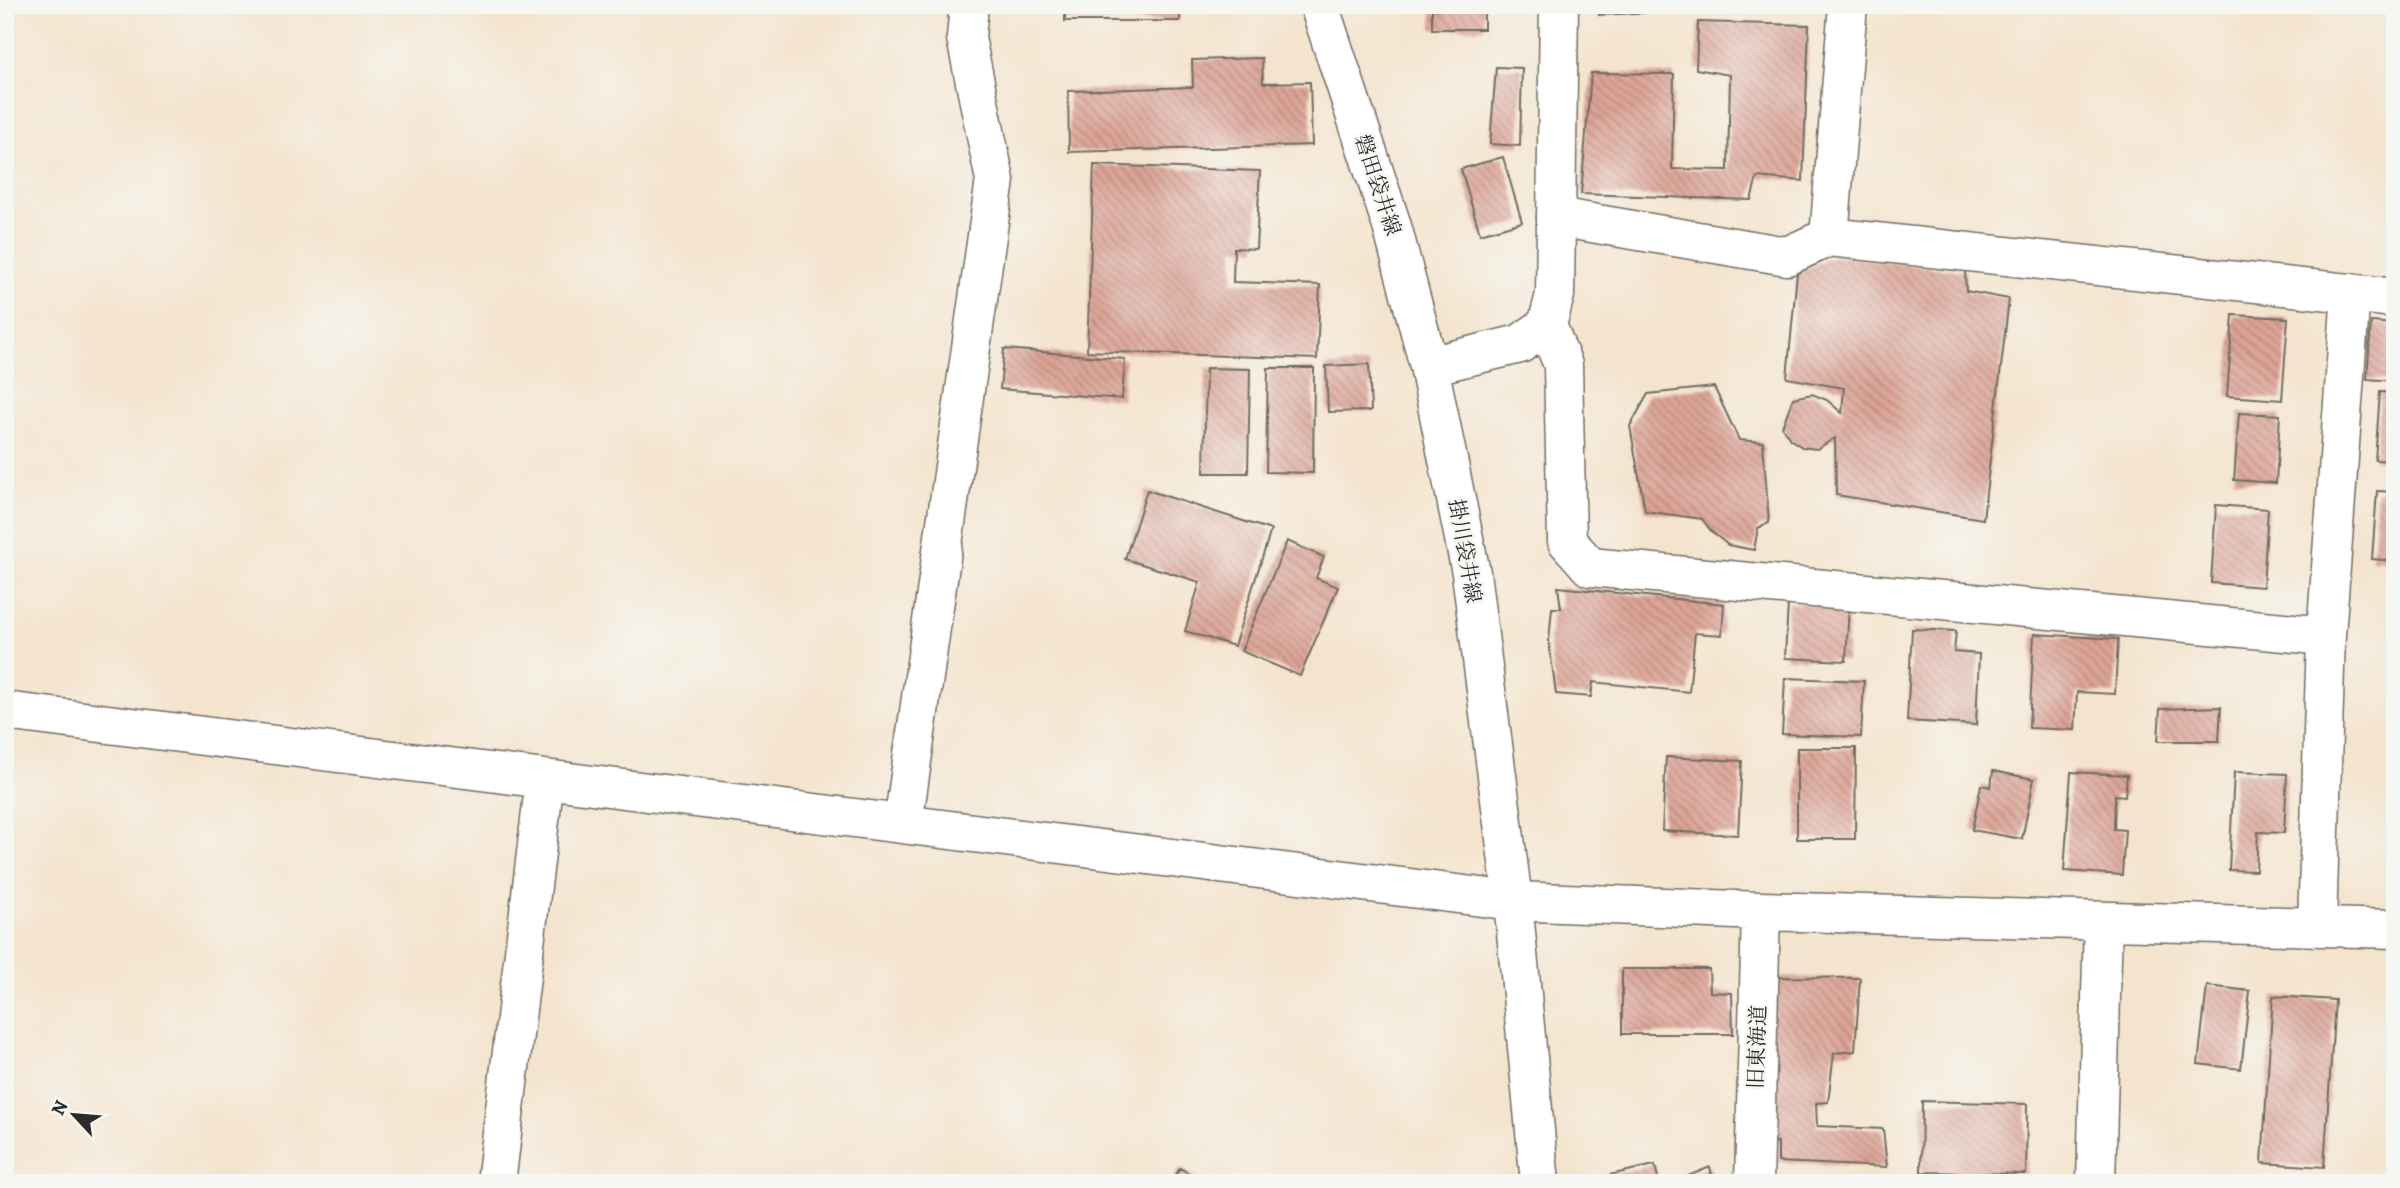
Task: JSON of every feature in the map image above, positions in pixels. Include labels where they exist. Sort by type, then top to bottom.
[{"type":"street","points":[[903,824],[995,180],[966,38],[969,5]]},
{"type":"street","name":"磐田袋井線","points":[[1319,5],[1392,226],[1429,366]]},
{"type":"street","points":[[1559,5],[1555,295],[1547,325],[1563,365],[1567,541],[1590,567],[2326,636]]},
{"type":"street","points":[[1829,237],[1848,5]]},
{"type":"street","points":[[1556,217],[1787,256],[1829,237],[2395,298]]},
{"type":"street","points":[[2317,927],[2326,636],[2351,293]]},
{"type":"street","points":[[1429,366],[1520,344],[1547,325]]},
{"type":"street","name":"掛川袋井線","points":[[1429,366],[1471,573],[1513,901],[1540,1183]]},
{"type":"street","points":[[5,711],[1513,901],[1761,911],[2395,929]]},
{"type":"street","points":[[496,1183],[545,779]]},
{"type":"street","name":"旧東海道","points":[[1754,1183],[1761,911]]},
{"type":"street","points":[[2096,1183],[2103,921]]},
{"type":"building","points":[[1065,5],[1180,5],[1180,21],[1065,21]]},
{"type":"building","points":[[1432,5],[1484,5],[1484,29],[1432,29]]},
{"type":"building","points":[[1598,5],[1651,5],[1651,12],[1599,15]]},
{"type":"building","points":[[1698,22],[1809,25],[1803,181],[1757,177],[1751,200],[1581,194],[1591,73],[1674,74],[1672,169],[1728,170],[1730,75],[1696,69]]},
{"type":"building","points":[[1262,58],[1263,83],[1310,82],[1312,145],[1069,152],[1068,91],[1193,87],[1192,60]]},
{"type":"building","points":[[1496,67],[1522,68],[1520,146],[1490,144]]},
{"type":"building","points":[[1503,157],[1522,222],[1480,234],[1461,169]]},
{"type":"building","points":[[1094,165],[1260,171],[1256,249],[1234,248],[1233,282],[1320,285],[1317,359],[1087,351]]},
{"type":"building","points":[[1834,256],[1965,271],[1966,291],[2009,299],[1983,519],[1836,495],[1835,438],[1817,449],[1802,447],[1790,439],[1782,427],[1793,398],[1812,394],[1827,400],[1842,413],[1844,388],[1787,378],[1797,273]]},
{"type":"building","points":[[2233,315],[2288,318],[2282,400],[2227,396]]},
{"type":"building","points":[[2371,322],[2395,324],[2395,381],[2367,379]]},
{"type":"building","points":[[1004,349],[1125,359],[1122,399],[1000,389]]},
{"type":"building","points":[[1369,364],[1371,411],[1328,412],[1326,366]]},
{"type":"building","points":[[1206,368],[1250,369],[1248,473],[1204,473]]},
{"type":"building","points":[[1268,368],[1314,368],[1313,473],[1266,472]]},
{"type":"building","points":[[1714,387],[1739,440],[1763,442],[1769,523],[1758,528],[1754,550],[1728,545],[1712,532],[1702,519],[1645,511],[1630,426],[1648,394]]},
{"type":"building","points":[[2380,392],[2395,393],[2395,461],[2375,460]]},
{"type":"building","points":[[2239,413],[2280,415],[2276,483],[2234,480]]},
{"type":"building","points":[[1147,490],[1271,530],[1234,646],[1185,631],[1200,582],[1125,559]]},
{"type":"building","points":[[2377,491],[2395,492],[2395,561],[2372,559]]},
{"type":"building","points":[[2216,505],[2268,509],[2263,587],[2211,583]]},
{"type":"building","points":[[1287,541],[1324,557],[1316,578],[1338,587],[1300,676],[1241,651]]},
{"type":"building","points":[[1558,587],[1724,604],[1722,635],[1695,633],[1689,692],[1593,682],[1591,697],[1556,694],[1549,641],[1552,608],[1561,608]]},
{"type":"building","points":[[1788,603],[1849,606],[1846,661],[1785,658]]},
{"type":"building","points":[[1912,629],[1956,631],[1954,652],[1979,654],[1976,725],[1907,721]]},
{"type":"building","points":[[2034,634],[2118,639],[2115,694],[2077,692],[2075,730],[2029,728]]},
{"type":"building","points":[[1785,678],[1864,681],[1861,737],[1782,734]]},
{"type":"building","points":[[2221,707],[2219,741],[2158,741],[2160,709]]},
{"type":"building","points":[[1797,748],[1856,748],[1855,839],[1797,839]]},
{"type":"building","points":[[1666,757],[1742,761],[1738,835],[1662,831]]},
{"type":"building","points":[[1993,771],[2034,779],[2022,839],[1972,830],[1981,785],[1991,787]]},
{"type":"building","points":[[2071,772],[2127,775],[2125,796],[2115,795],[2114,829],[2125,830],[2122,875],[2064,871]]},
{"type":"building","points":[[2234,772],[2287,774],[2284,833],[2258,832],[2256,871],[2229,870]]},
{"type":"building","points":[[1622,969],[1709,969],[1710,992],[1732,993],[1733,1034],[1622,1034]]},
{"type":"building","points":[[1774,977],[1860,978],[1855,1051],[1834,1053],[1828,1102],[1816,1103],[1817,1126],[1883,1129],[1887,1167],[1778,1162],[1778,1142],[1767,1141]]},
{"type":"building","points":[[2207,986],[2250,991],[2241,1069],[2198,1064]]},
{"type":"building","points":[[2273,996],[2335,1000],[2324,1167],[2262,1163]]},
{"type":"building","points":[[1922,1101],[2027,1104],[2026,1174],[1921,1172]]},
{"type":"building","points":[[1655,1165],[1659,1183],[1601,1183],[1600,1177]]},
{"type":"building","points":[[1710,1167],[1714,1183],[1671,1183]]},
{"type":"building","points":[[1180,1168],[1206,1183],[1171,1183]]}]
